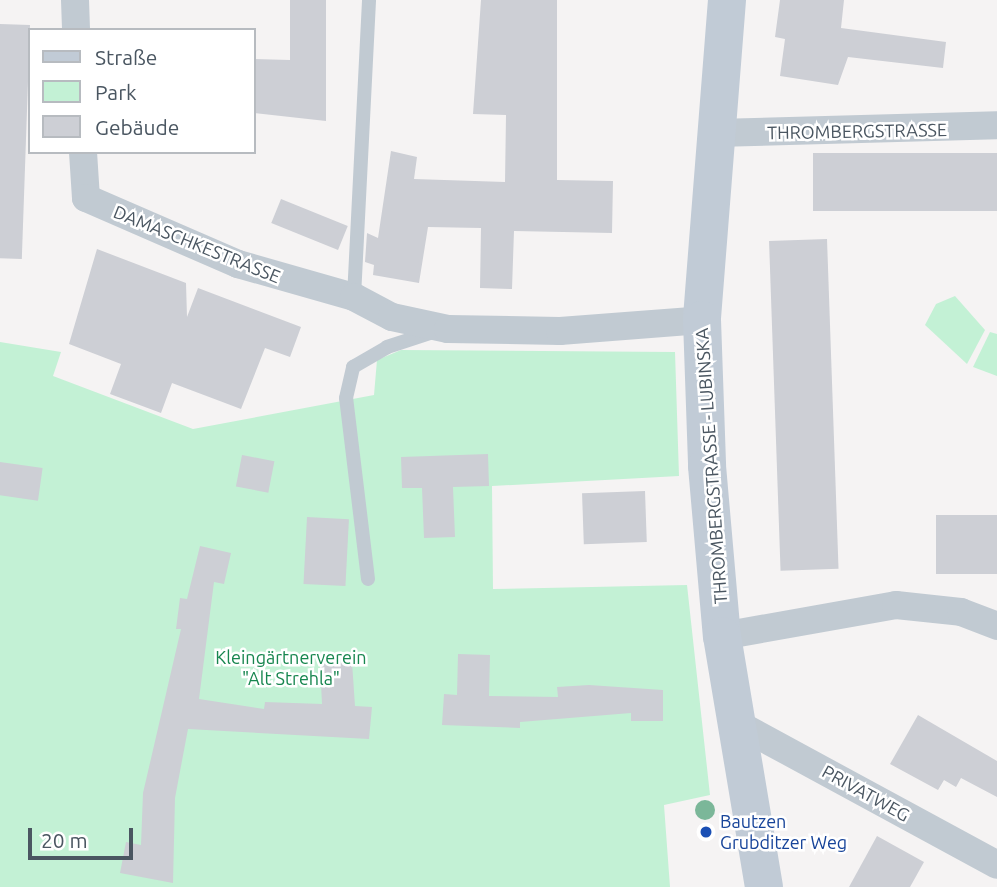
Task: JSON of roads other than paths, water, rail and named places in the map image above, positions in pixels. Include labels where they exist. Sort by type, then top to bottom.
[{"type":"street","points":[[75,0],[76,28]]},
{"type":"street","name":"THROMBERGSTRASSE - LUBINSKA","points":[[727,0],[728,133],[702,320],[722,636],[734,722],[764,887]]},
{"type":"street","name":"THROMBERGSTRASSE","points":[[728,133],[997,125]]},
{"type":"street","name":"DAMASCHKESTRASSE","points":[[83,154],[86,198],[238,264],[354,298],[392,317],[448,329],[560,331],[702,320]]},
{"type":"street","points":[[722,636],[895,605],[961,612],[997,626]]},
{"type":"street","name":"PRIVATWEG","points":[[734,722],[997,865]]},
{"type":"lane","points":[[354,298],[369,0]]},
{"type":"lane","points":[[368,579],[346,398],[353,367],[409,338],[448,329]]},
{"type":"place","name":"Bautzen Grubditzer Weg","points":[[706,832]]},
{"type":"park label","name":"Kleingärtnerverein \"Alt Strehla\"","points":[[291,668]]}]
